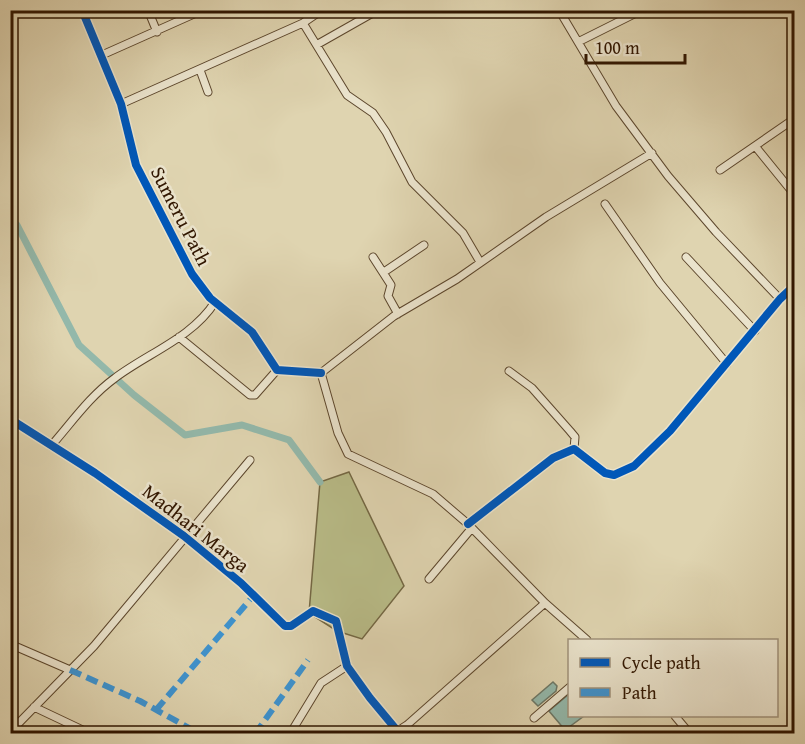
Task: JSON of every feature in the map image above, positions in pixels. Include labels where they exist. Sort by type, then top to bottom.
[{"type":"street","name":"Sumeru Path","points":[[82,10],[121,104],[139,172],[192,274],[215,302],[252,332],[278,370]]},
{"type":"street","points":[[148,10],[157,32]]},
{"type":"street","points":[[102,55],[203,10]]},
{"type":"street","points":[[318,44],[378,10]]},
{"type":"street","points":[[559,10],[616,106],[697,210],[780,299]]},
{"type":"street","points":[[578,42],[642,10]]},
{"type":"street","points":[[121,104],[303,23],[318,13]]},
{"type":"street","points":[[303,23],[318,44],[347,95],[373,113],[386,132],[412,183],[463,233],[480,262]]},
{"type":"street","points":[[200,70],[208,92]]},
{"type":"street","points":[[720,170],[791,121],[795,130]]},
{"type":"street","points":[[755,146],[795,194]]},
{"type":"street","points":[[179,337],[250,395],[255,395],[278,370],[321,373],[344,353],[398,314],[457,279],[546,217],[652,153]]},
{"type":"street","points":[[605,204],[660,283],[727,364]]},
{"type":"street","points":[[384,272],[423,245]]},
{"type":"street","points":[[373,257],[390,285],[389,299],[398,314]]},
{"type":"street","points":[[686,257],[755,331]]},
{"type":"street","points":[[574,449],[604,473],[614,475],[634,466],[670,431],[780,299],[795,286]]},
{"type":"street","points":[[51,446],[96,393],[123,372],[195,325],[215,302]]},
{"type":"street","points":[[509,371],[536,391],[570,430],[575,437],[574,449]]},
{"type":"street","points":[[321,373],[338,432],[348,454],[434,494],[545,603],[586,639]]},
{"type":"street","name":"Madhari Marga","points":[[10,419],[102,477],[184,536],[241,583],[285,626],[291,626],[313,610],[336,621],[347,666],[396,732]]},
{"type":"street","points":[[429,579],[470,527],[554,458],[574,449]]},
{"type":"street","points":[[10,732],[120,616],[184,536],[250,460]]},
{"type":"street","points":[[396,732],[407,725],[545,603]]},
{"type":"street","points":[[10,644],[70,670]]},
{"type":"street","points":[[290,734],[321,683],[347,666]]},
{"type":"street","points":[[534,718],[568,689]]},
{"type":"street","points":[[34,707],[91,734]]},
{"type":"street","points":[[676,717],[690,734]]},
{"type":"green space","points":[[349,472],[404,586],[362,639],[337,631],[309,613],[320,482]]},
{"type":"shaded area","points":[[553,682],[557,686],[556,691],[538,706],[532,700]]},
{"type":"shaded area","points":[[568,695],[568,717],[583,717],[565,730],[549,711]]},
{"type":"waterway","points":[[10,224],[17,225],[79,345],[134,395],[185,435],[242,425],[289,440],[320,482]]},
{"type":"marked path","points":[[156,710],[254,595]]},
{"type":"marked path","points":[[255,734],[308,660]]},
{"type":"marked path","points":[[70,670],[140,701],[200,734]]},
{"type":"cycle path","points":[[82,10],[121,104],[136,165],[192,274],[210,298],[252,332],[277,370],[321,373]]},
{"type":"cycle path","points":[[468,524],[553,458],[574,449],[605,473],[614,475],[634,466],[670,431],[780,299],[794,286]]},
{"type":"cycle path","points":[[10,419],[95,473],[184,536],[241,583],[285,626],[291,626],[313,611],[336,621],[347,666],[400,734]]}]
